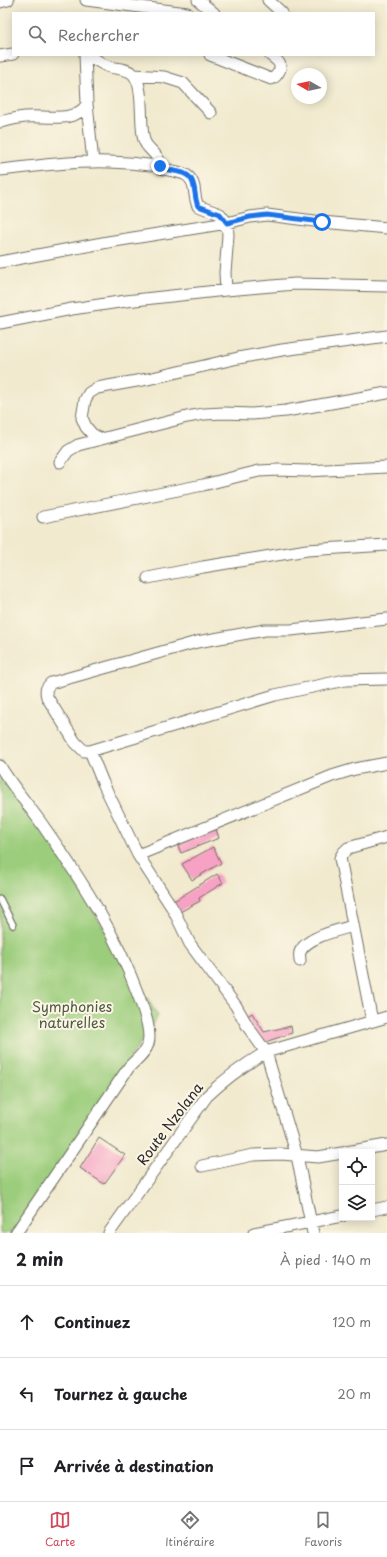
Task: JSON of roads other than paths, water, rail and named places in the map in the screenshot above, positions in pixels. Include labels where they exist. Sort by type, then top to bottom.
[{"type":"street","points":[[0,2],[8,0]]},
{"type":"street","points":[[86,0],[179,12]]},
{"type":"street","points":[[198,0],[213,12]]},
{"type":"street","points":[[268,0],[281,12]]},
{"type":"street","points":[[0,56],[12,54]]},
{"type":"street","points":[[85,56],[87,104],[93,162]]},
{"type":"street","points":[[90,56],[108,66],[128,71],[134,75],[138,83],[142,108],[144,139],[146,145],[158,158],[160,166]]},
{"type":"street","points":[[212,56],[272,80],[280,70],[281,65],[271,56]]},
{"type":"street","points":[[134,75],[164,77],[183,83],[211,113]]},
{"type":"street","points":[[0,122],[25,117],[64,116],[76,114],[83,111],[87,104]]},
{"type":"street","points":[[0,170],[67,163],[125,162],[160,166],[165,169],[188,175],[192,179],[198,206],[220,214],[227,223],[228,235],[225,273],[226,290]]},
{"type":"street","points":[[0,262],[267,215],[387,228]]},
{"type":"street","points":[[0,323],[72,309],[126,301],[226,290],[295,284],[387,286]]},
{"type":"street","points":[[100,439],[92,434],[86,427],[82,418],[85,400],[89,393],[97,388],[155,377],[238,358],[387,336]]},
{"type":"street","points":[[60,462],[68,451],[78,445],[204,414],[252,414],[286,411],[387,393]]},
{"type":"street","points":[[43,517],[204,485],[259,471],[306,471],[387,467]]},
{"type":"street","points":[[148,578],[203,566],[307,550],[387,545]]},
{"type":"street","points":[[387,619],[291,630],[265,630],[197,642],[51,683],[46,687],[45,691],[47,697],[79,747],[84,751],[90,751],[275,694],[346,680],[387,679]]},
{"type":"street","points":[[90,751],[103,783],[138,855],[173,909],[190,944],[236,1006],[248,1027],[266,1052],[297,1156],[312,1228]]},
{"type":"street","points":[[138,855],[332,776],[387,763]]},
{"type":"street","points":[[0,766],[72,867],[90,895],[115,940],[130,974],[143,1009],[148,1029],[148,1044],[129,1067],[16,1233]]},
{"type":"street","points":[[372,1021],[340,858],[348,848],[387,837]]},
{"type":"street","points":[[300,961],[300,952],[305,945],[318,937],[353,926]]},
{"type":"street","name":"Route Nzolana","points":[[109,1233],[207,1096],[227,1078],[251,1060],[266,1052],[387,1017]]},
{"type":"street","points":[[364,1149],[387,1145]]},
{"type":"street","points":[[202,1166],[253,1155],[281,1154],[318,1157],[339,1154]]},
{"type":"street","points":[[375,1210],[387,1208]]},
{"type":"street","points":[[254,1233],[312,1228],[339,1217]]},
{"type":"lane","points":[[0,898],[13,925]]},
{"type":"park label","name":"Symphonies naturelles","points":[[72,1016]]}]
